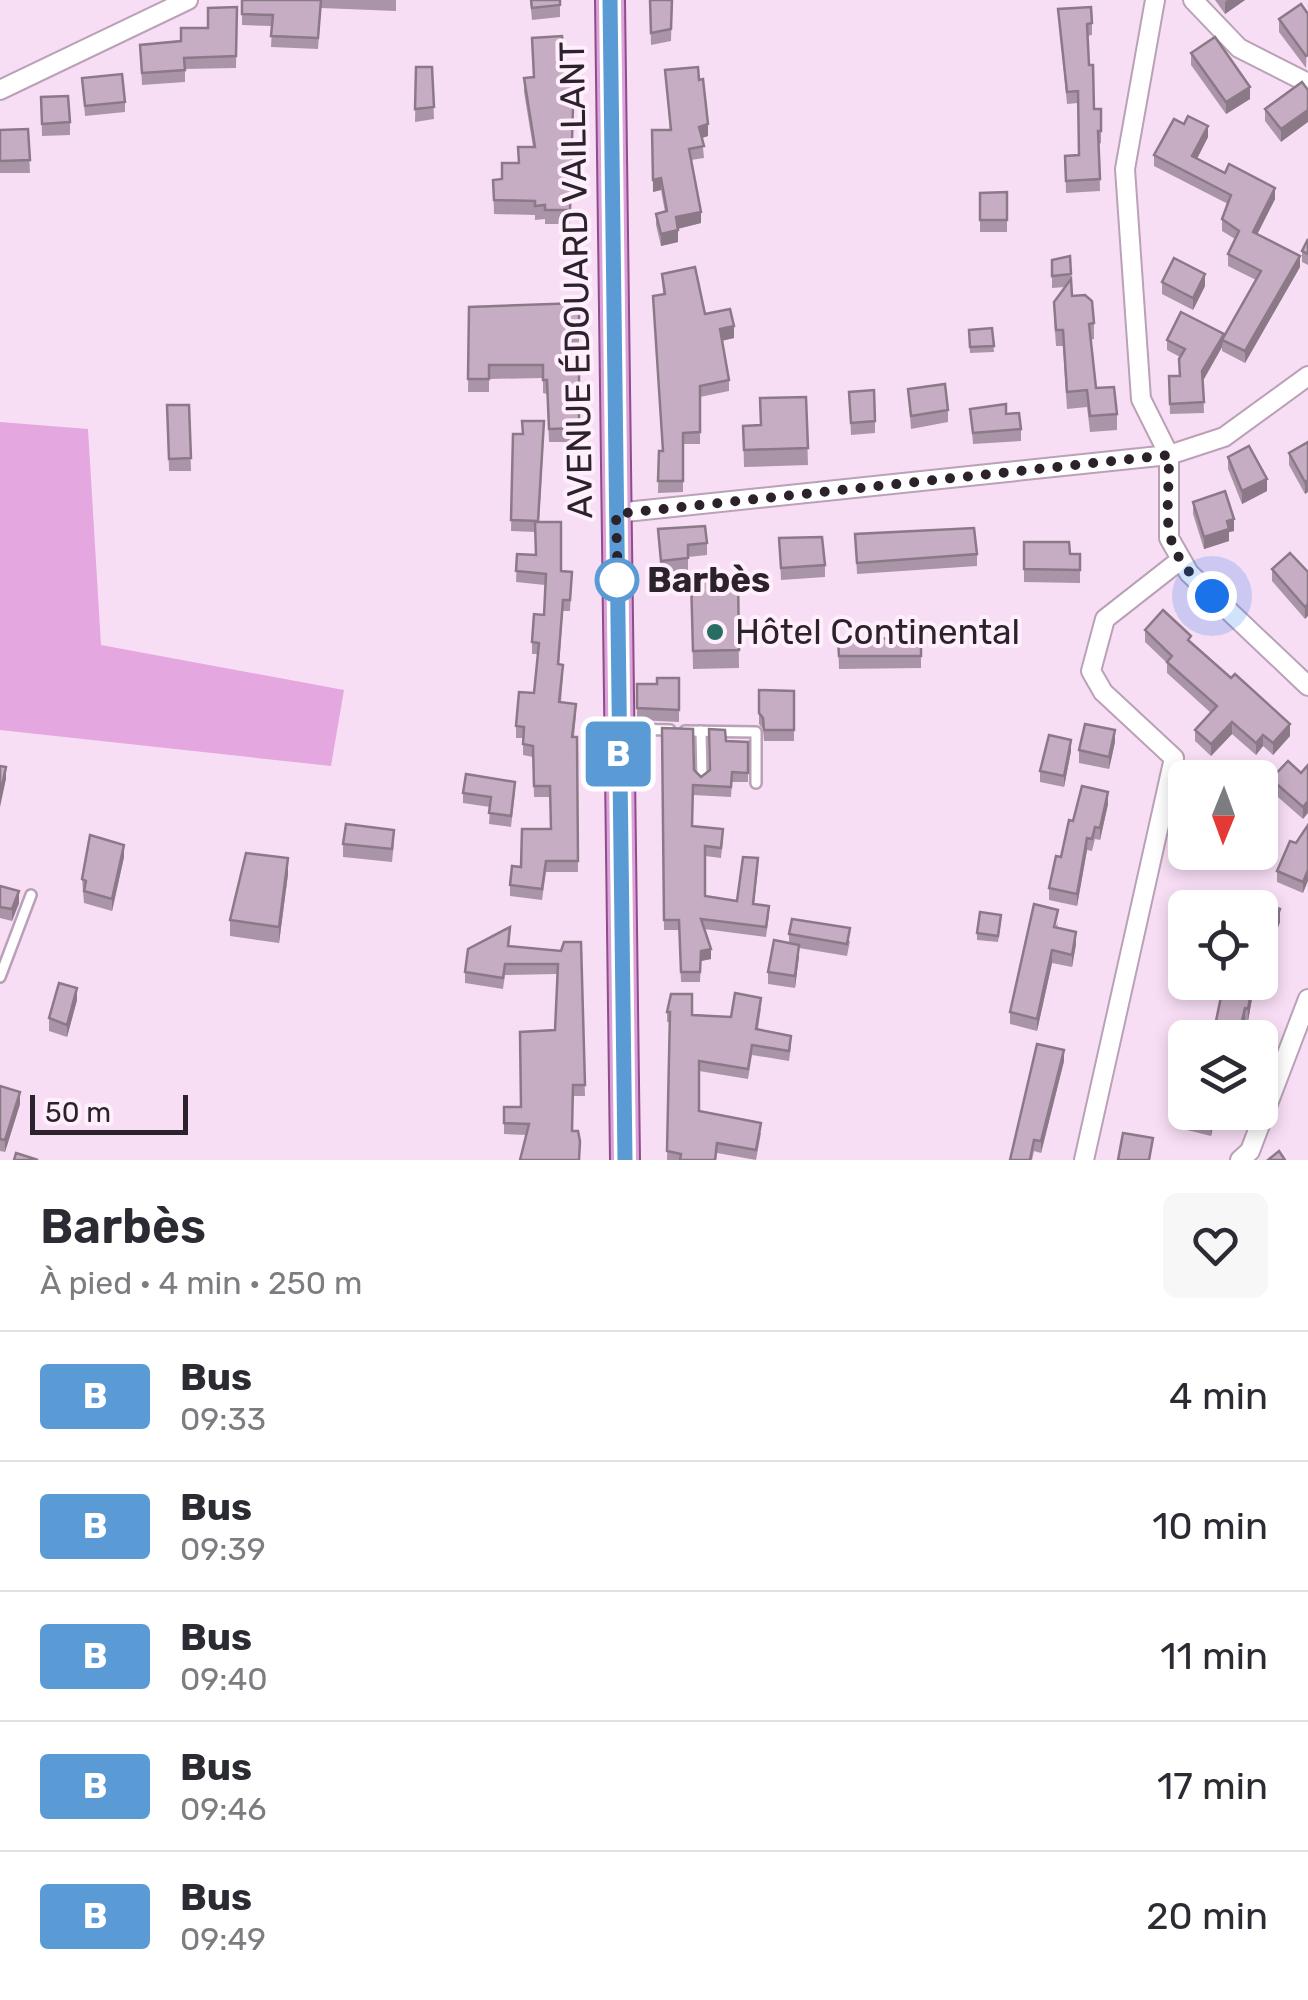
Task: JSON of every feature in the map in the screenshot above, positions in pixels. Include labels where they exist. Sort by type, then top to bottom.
[{"type":"main road","name":"AVENUE ÉDOUARD VAILLANT","points":[[610,0],[626,1160]]},
{"type":"street","points":[[0,90],[188,0]]},
{"type":"street","points":[[1155,0],[1126,169],[1141,398],[1169,455],[1168,538],[1188,573],[1308,686]]},
{"type":"street","points":[[1194,0],[1239,48],[1308,83]]},
{"type":"street","points":[[616,514],[1169,455],[1224,436],[1308,376]]},
{"type":"street","points":[[1084,1160],[1174,758],[1103,692],[1091,671],[1105,619],[1179,560]]},
{"type":"street","points":[[1240,1160],[1250,1150],[1308,1000]]},
{"type":"lane","points":[[618,729],[756,732],[756,782]]},
{"type":"lane","points":[[701,731],[702,779]]},
{"type":"lane","points":[[0,977],[32,895]]},
{"type":"shaded area","points":[[0,422],[88,429],[101,645],[344,690],[331,766],[0,730]]},
{"type":"building","points":[[242,0],[321,0],[318,38],[271,36],[273,15],[242,14]]},
{"type":"building","points":[[531,0],[560,0],[560,5],[532,8]]},
{"type":"building","points":[[650,0],[672,0],[671,29],[651,33]]},
{"type":"building","points":[[1301,4],[1308,14],[1306,56],[1279,19]]},
{"type":"building","points":[[237,7],[236,56],[184,58],[185,70],[142,73],[140,45],[181,41],[181,28],[208,28],[208,8]]},
{"type":"building","points":[[1091,7],[1092,23],[1087,24],[1089,65],[1093,65],[1094,109],[1101,109],[1100,179],[1066,181],[1065,156],[1079,155],[1078,91],[1067,92],[1058,9]]},
{"type":"building","points":[[562,36],[565,72],[574,71],[570,210],[545,210],[545,205],[535,206],[535,201],[494,200],[493,180],[502,179],[502,163],[519,163],[518,147],[535,147],[524,78],[534,77],[532,38]]},
{"type":"building","points":[[1215,37],[1250,87],[1226,102],[1191,53]]},
{"type":"building","points":[[416,67],[432,67],[434,107],[415,109]]},
{"type":"building","points":[[698,67],[708,124],[699,127],[704,146],[689,149],[701,212],[676,217],[678,230],[661,234],[656,214],[667,211],[661,178],[653,180],[652,130],[671,130],[665,70]]},
{"type":"building","points":[[122,74],[125,102],[85,106],[82,78]]},
{"type":"building","points":[[1302,82],[1308,90],[1308,110],[1281,129],[1265,109]]},
{"type":"building","points":[[68,96],[70,122],[42,124],[41,97]]},
{"type":"building","points":[[1188,116],[1208,126],[1192,156],[1225,173],[1229,164],[1275,188],[1253,232],[1300,256],[1245,351],[1222,340],[1261,271],[1228,254],[1239,231],[1222,219],[1231,195],[1154,155],[1174,119],[1184,124]]},
{"type":"building","points":[[28,129],[30,160],[0,161],[0,130]]},
{"type":"building","points":[[1007,192],[1007,220],[980,220],[980,193]]},
{"type":"building","points":[[1070,256],[1071,274],[1052,276],[1052,260]]},
{"type":"building","points":[[1174,258],[1205,274],[1193,298],[1162,282]]},
{"type":"building","points":[[695,267],[705,314],[730,309],[734,326],[720,329],[729,380],[700,386],[700,432],[683,433],[683,481],[658,481],[659,451],[663,451],[653,296],[665,294],[662,274]]},
{"type":"building","points":[[1071,279],[1072,296],[1085,295],[1092,301],[1094,323],[1089,324],[1096,388],[1114,387],[1117,414],[1090,416],[1087,390],[1067,392],[1063,330],[1056,330],[1054,302]]},
{"type":"building","points":[[579,303],[579,331],[571,331],[571,365],[579,364],[579,428],[549,429],[543,365],[489,365],[489,379],[468,379],[469,307]]},
{"type":"building","points":[[1181,312],[1224,334],[1202,371],[1204,402],[1170,404],[1169,376],[1180,376],[1179,359],[1185,349],[1167,340]]},
{"type":"building","points":[[992,328],[994,346],[970,347],[969,330]]},
{"type":"building","points":[[945,384],[948,410],[911,416],[908,389]]},
{"type":"building","points":[[874,390],[875,421],[851,423],[849,392]]},
{"type":"building","points":[[806,397],[808,448],[744,450],[743,426],[761,425],[760,398]]},
{"type":"building","points":[[1006,404],[1006,414],[1019,413],[1021,429],[973,433],[970,409]]},
{"type":"building","points":[[167,405],[189,405],[191,458],[169,459]]},
{"type":"building","points":[[522,421],[544,421],[538,521],[511,520],[513,434],[523,434]]},
{"type":"building","points":[[1308,442],[1308,480],[1305,482],[1289,453]]},
{"type":"building","points":[[1249,446],[1267,479],[1242,491],[1228,457]]},
{"type":"building","points":[[1225,491],[1234,519],[1227,521],[1229,529],[1204,537],[1193,502]]},
{"type":"building","points":[[535,522],[561,522],[561,571],[572,572],[570,600],[563,600],[559,702],[576,704],[572,737],[577,737],[578,861],[546,861],[542,889],[510,885],[512,866],[521,867],[522,829],[551,829],[550,786],[534,786],[533,746],[523,744],[524,727],[516,726],[519,692],[534,693],[539,643],[532,642],[534,614],[544,615],[546,574],[516,571],[517,554],[536,555]]},
{"type":"building","points":[[705,526],[707,543],[688,545],[688,558],[661,561],[658,529]]},
{"type":"building","points":[[974,528],[977,554],[857,563],[855,534]]},
{"type":"building","points":[[822,537],[825,565],[781,568],[779,538]]},
{"type":"building","points":[[1024,542],[1069,542],[1070,554],[1080,554],[1080,570],[1024,569]]},
{"type":"building","points":[[1290,553],[1308,572],[1305,607],[1272,569]]},
{"type":"building","name":"Hôtel Continental","points":[[738,576],[739,650],[693,651],[691,578]]},
{"type":"building","points":[[1163,610],[1191,636],[1188,640],[1231,678],[1235,674],[1290,724],[1273,743],[1263,735],[1256,743],[1232,722],[1211,744],[1195,730],[1217,706],[1167,662],[1172,656],[1145,630]]},
{"type":"building","points":[[921,638],[921,656],[839,656],[838,639]]},
{"type":"building","points":[[657,678],[679,678],[679,710],[637,708],[637,684],[657,684]]},
{"type":"building","points":[[759,690],[794,691],[794,730],[764,730]]},
{"type":"building","points":[[1085,724],[1115,730],[1109,757],[1079,750]]},
{"type":"building","points":[[662,728],[693,729],[694,770],[701,777],[710,770],[709,729],[725,730],[726,741],[748,742],[748,773],[732,772],[731,787],[693,785],[692,826],[723,829],[721,848],[705,846],[705,896],[737,901],[743,857],[758,858],[753,904],[769,906],[766,927],[701,919],[711,949],[701,951],[700,972],[681,972],[679,920],[664,920]]},
{"type":"building","points":[[1049,735],[1071,740],[1064,776],[1040,771]]},
{"type":"building","points":[[1288,761],[1301,773],[1308,765],[1308,801],[1303,807],[1278,785],[1278,772]]},
{"type":"building","points":[[0,766],[6,767],[0,795]]},
{"type":"building","points":[[466,774],[515,782],[511,816],[489,813],[491,797],[463,793]]},
{"type":"building","points":[[1082,786],[1108,792],[1100,828],[1095,827],[1092,839],[1087,838],[1077,894],[1049,888],[1056,856],[1061,857]]},
{"type":"building","points":[[346,824],[394,830],[392,849],[343,844]]},
{"type":"building","points":[[1308,825],[1308,870],[1303,882],[1277,871],[1290,841],[1296,843]]},
{"type":"building","points":[[90,835],[124,845],[112,899],[84,891],[86,881],[82,879]]},
{"type":"building","points":[[246,853],[288,858],[279,927],[230,920]]},
{"type":"building","points":[[0,886],[19,891],[12,909],[0,907]]},
{"type":"building","points":[[1034,904],[1058,910],[1054,927],[1076,932],[1072,955],[1052,950],[1037,1019],[1010,1012]]},
{"type":"building","points":[[980,912],[1001,915],[998,936],[977,933]]},
{"type":"building","points":[[792,919],[850,928],[847,944],[789,934]]},
{"type":"building","points":[[510,927],[508,946],[561,951],[564,942],[581,942],[585,1085],[573,1085],[572,1131],[578,1131],[579,1160],[520,1160],[529,1124],[504,1123],[504,1107],[521,1107],[520,1032],[555,1030],[558,964],[505,964],[503,978],[465,972],[468,949]]},
{"type":"building","points":[[774,940],[799,945],[795,976],[768,972]]},
{"type":"building","points":[[59,983],[77,988],[67,1025],[49,1018]]},
{"type":"building","points":[[735,993],[761,998],[756,1029],[791,1036],[789,1051],[752,1045],[748,1069],[699,1061],[699,1111],[761,1123],[756,1150],[717,1143],[715,1160],[680,1160],[681,1154],[667,1151],[667,1012],[671,994],[692,994],[692,1015],[731,1017]]},
{"type":"building","points":[[1220,1000],[1250,1000],[1242,1020],[1216,1020]]},
{"type":"building","points":[[1037,1044],[1064,1050],[1041,1141],[1034,1140],[1030,1160],[1010,1160]]},
{"type":"building","points":[[0,1086],[20,1092],[5,1140],[0,1139]]},
{"type":"building","points":[[1123,1133],[1153,1138],[1149,1160],[1118,1160]]},
{"type":"building","points":[[1279,1151],[1285,1160],[1268,1160]]},
{"type":"building","points":[[16,1153],[38,1160],[14,1160]]},
{"type":"bus line","name":"B","points":[[610,0],[625,1160]]},
{"type":"place","name":"Barbès","points":[[617,580]]},
{"type":"place","name":"Hôtel Continental","points":[[715,632]]},
{"type":"route","points":[[617,580],[618,586],[616,514],[1169,455],[1168,538],[1188,573],[1212,596]]}]
